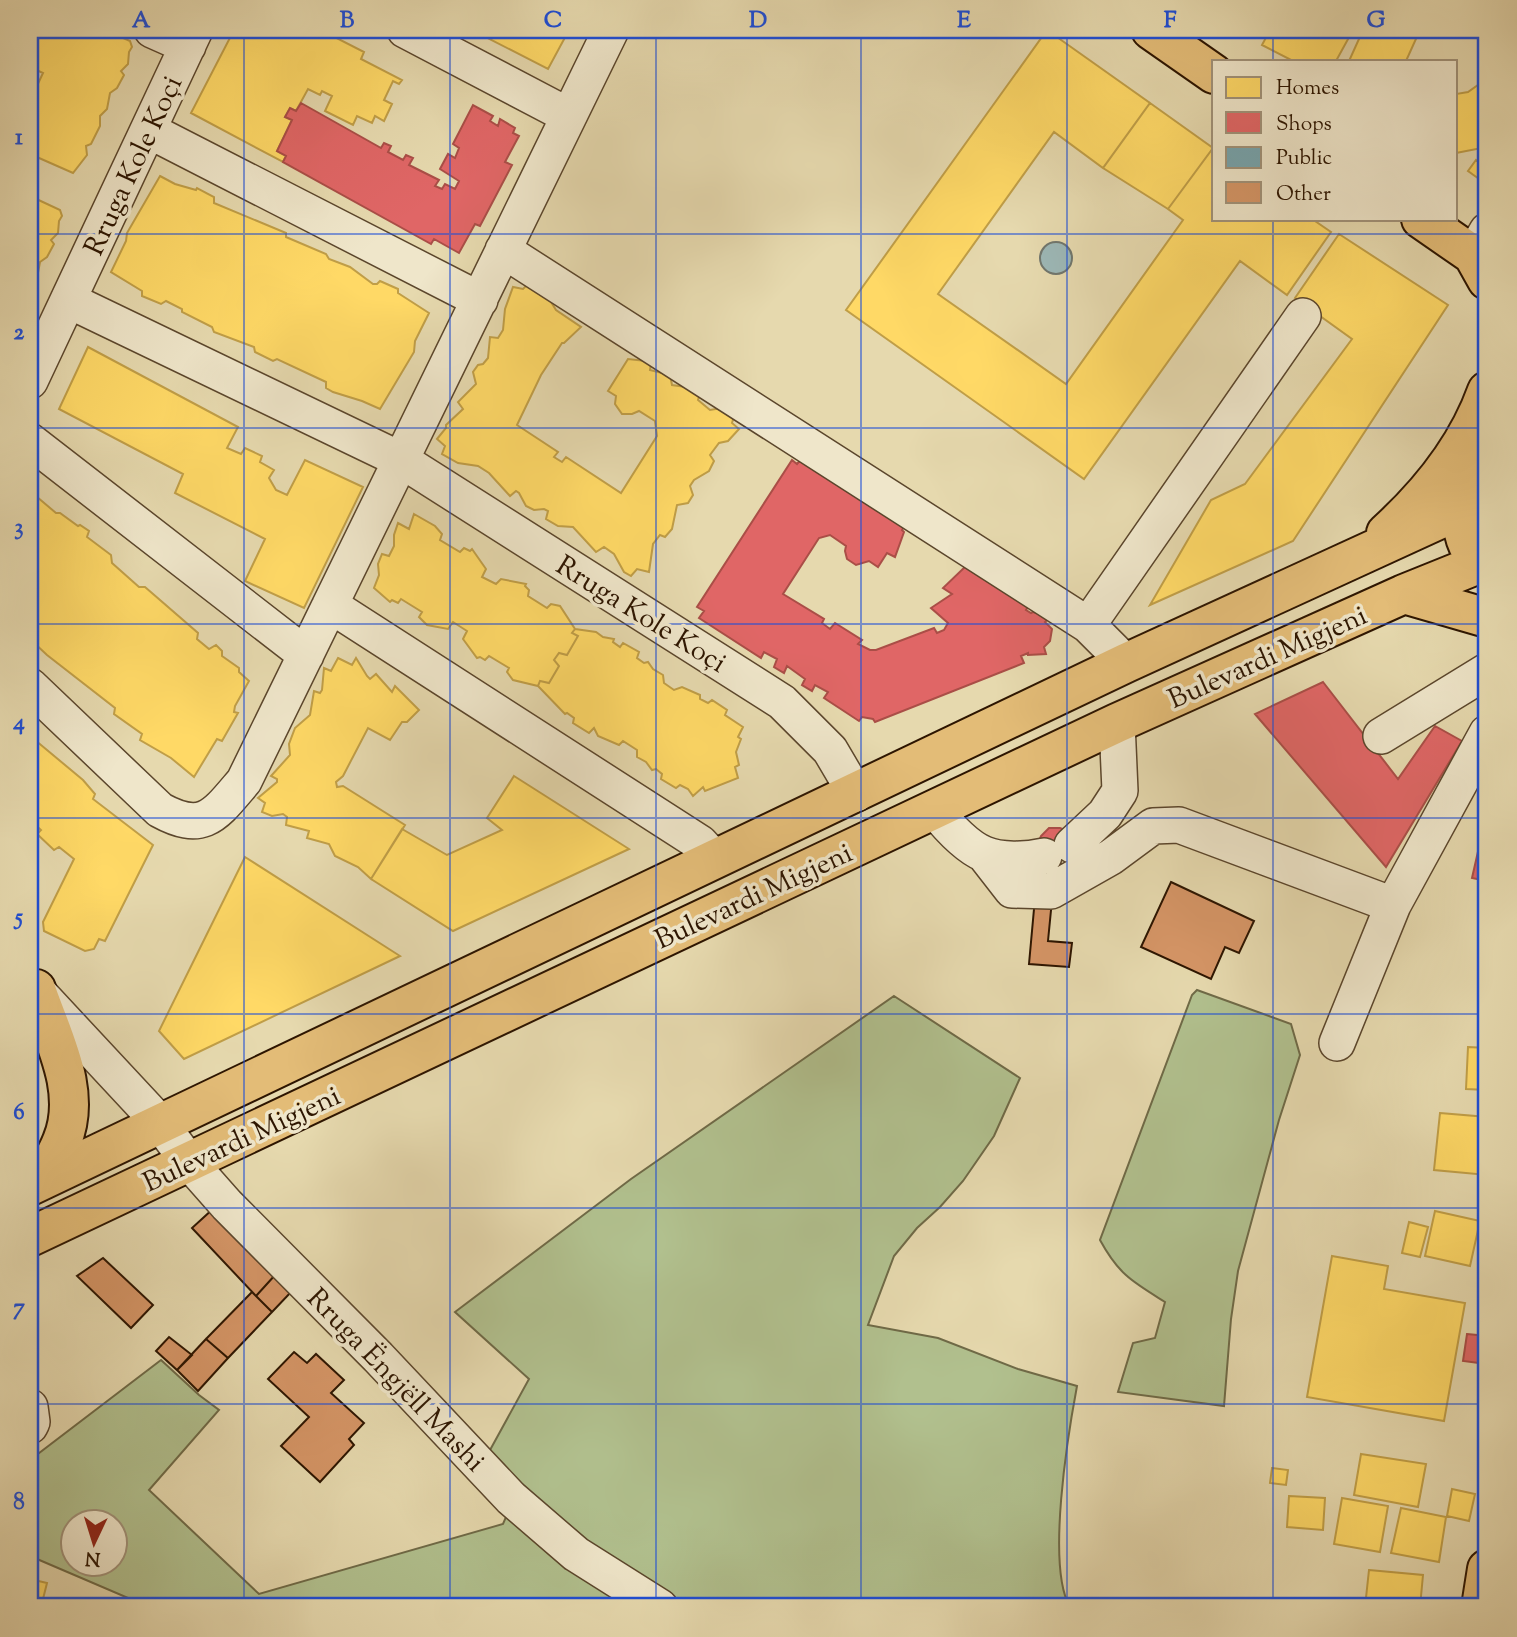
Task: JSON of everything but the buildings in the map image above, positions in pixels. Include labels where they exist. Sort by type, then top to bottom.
[{"type":"main road","points":[[1151,30],[1212,73]]},
{"type":"main road","points":[[1423,220],[1483,255]]},
{"type":"main road","points":[[1349,561],[1398,522],[1441,476],[1464,441],[1487,391]]},
{"type":"main road","points":[[1484,566],[1469,547],[1462,528],[1462,509],[1468,490],[1487,466]]},
{"type":"main road","name":"Bulevardi Migjeni","points":[[36,1183],[1126,663],[1462,509]]},
{"type":"main road","name":"Bulevardi Migjeni","points":[[30,1237],[1116,723],[1404,594],[1484,566]]},
{"type":"main road","points":[[1404,594],[1487,618]]},
{"type":"main road","points":[[33,986],[69,1089],[69,1116],[62,1141],[36,1183]]},
{"type":"main road","points":[[1481,1607],[1487,1569]]},
{"type":"street","points":[[152,30],[192,38]]},
{"type":"street","points":[[405,30],[569,116]]},
{"type":"street","points":[[30,686],[160,810],[178,820],[190,823],[204,820],[216,812],[244,781],[611,30]]},
{"type":"street","name":"Rruga Kole Koçi","points":[[30,379],[192,38]]},
{"type":"street","points":[[148,130],[480,300]]},
{"type":"street","points":[[503,250],[1088,625],[1126,663]]},
{"type":"street","name":"Rruga Kole Koçi","points":[[68,300],[401,460],[782,702],[830,750],[856,793]]},
{"type":"street","points":[[1088,625],[1303,316]]},
{"type":"street","points":[[30,441],[306,655]]},
{"type":"street","points":[[330,605],[689,835],[714,858]]},
{"type":"street","points":[[1381,736],[1487,671]]},
{"type":"street","points":[[984,854],[1026,860],[1058,850],[1105,814],[1120,791],[1116,723]]},
{"type":"street","points":[[1337,1043],[1393,905],[1487,733]]},
{"type":"street","points":[[934,809],[949,828],[984,854],[1012,890],[1051,891],[1111,857],[1153,826],[1179,825],[1393,905]]},
{"type":"street","name":"Rruga Ëngjëll Mashi","points":[[33,986],[159,1122],[189,1162],[227,1205],[378,1357],[511,1498],[576,1554],[660,1607]]},
{"type":"street","points":[[30,1408],[30,1426]]},
{"type":"green space","points":[[1197,990],[1291,1024],[1300,1055],[1279,1120],[1238,1271],[1224,1406],[1118,1392],[1133,1343],[1155,1338],[1165,1302],[1120,1270],[1100,1240],[1192,995]]},
{"type":"green space","points":[[894,996],[1020,1078],[994,1136],[963,1181],[894,1256],[868,1325],[938,1338],[1018,1369],[1077,1386],[1065,1466],[1059,1532],[1063,1588],[1070,1607],[670,1607],[484,1461],[529,1379],[455,1312],[631,1179]]},
{"type":"green space","points":[[161,1360],[219,1410],[149,1490],[259,1594],[503,1524],[509,1510],[644,1607],[149,1607],[81,1578],[130,1578],[130,1508],[60,1508],[60,1569],[30,1556],[30,1460]]},
{"type":"water","points":[[1056,242],[1068,246],[1072,258],[1068,270],[1056,274],[1044,270],[1040,258],[1044,246]]}]
